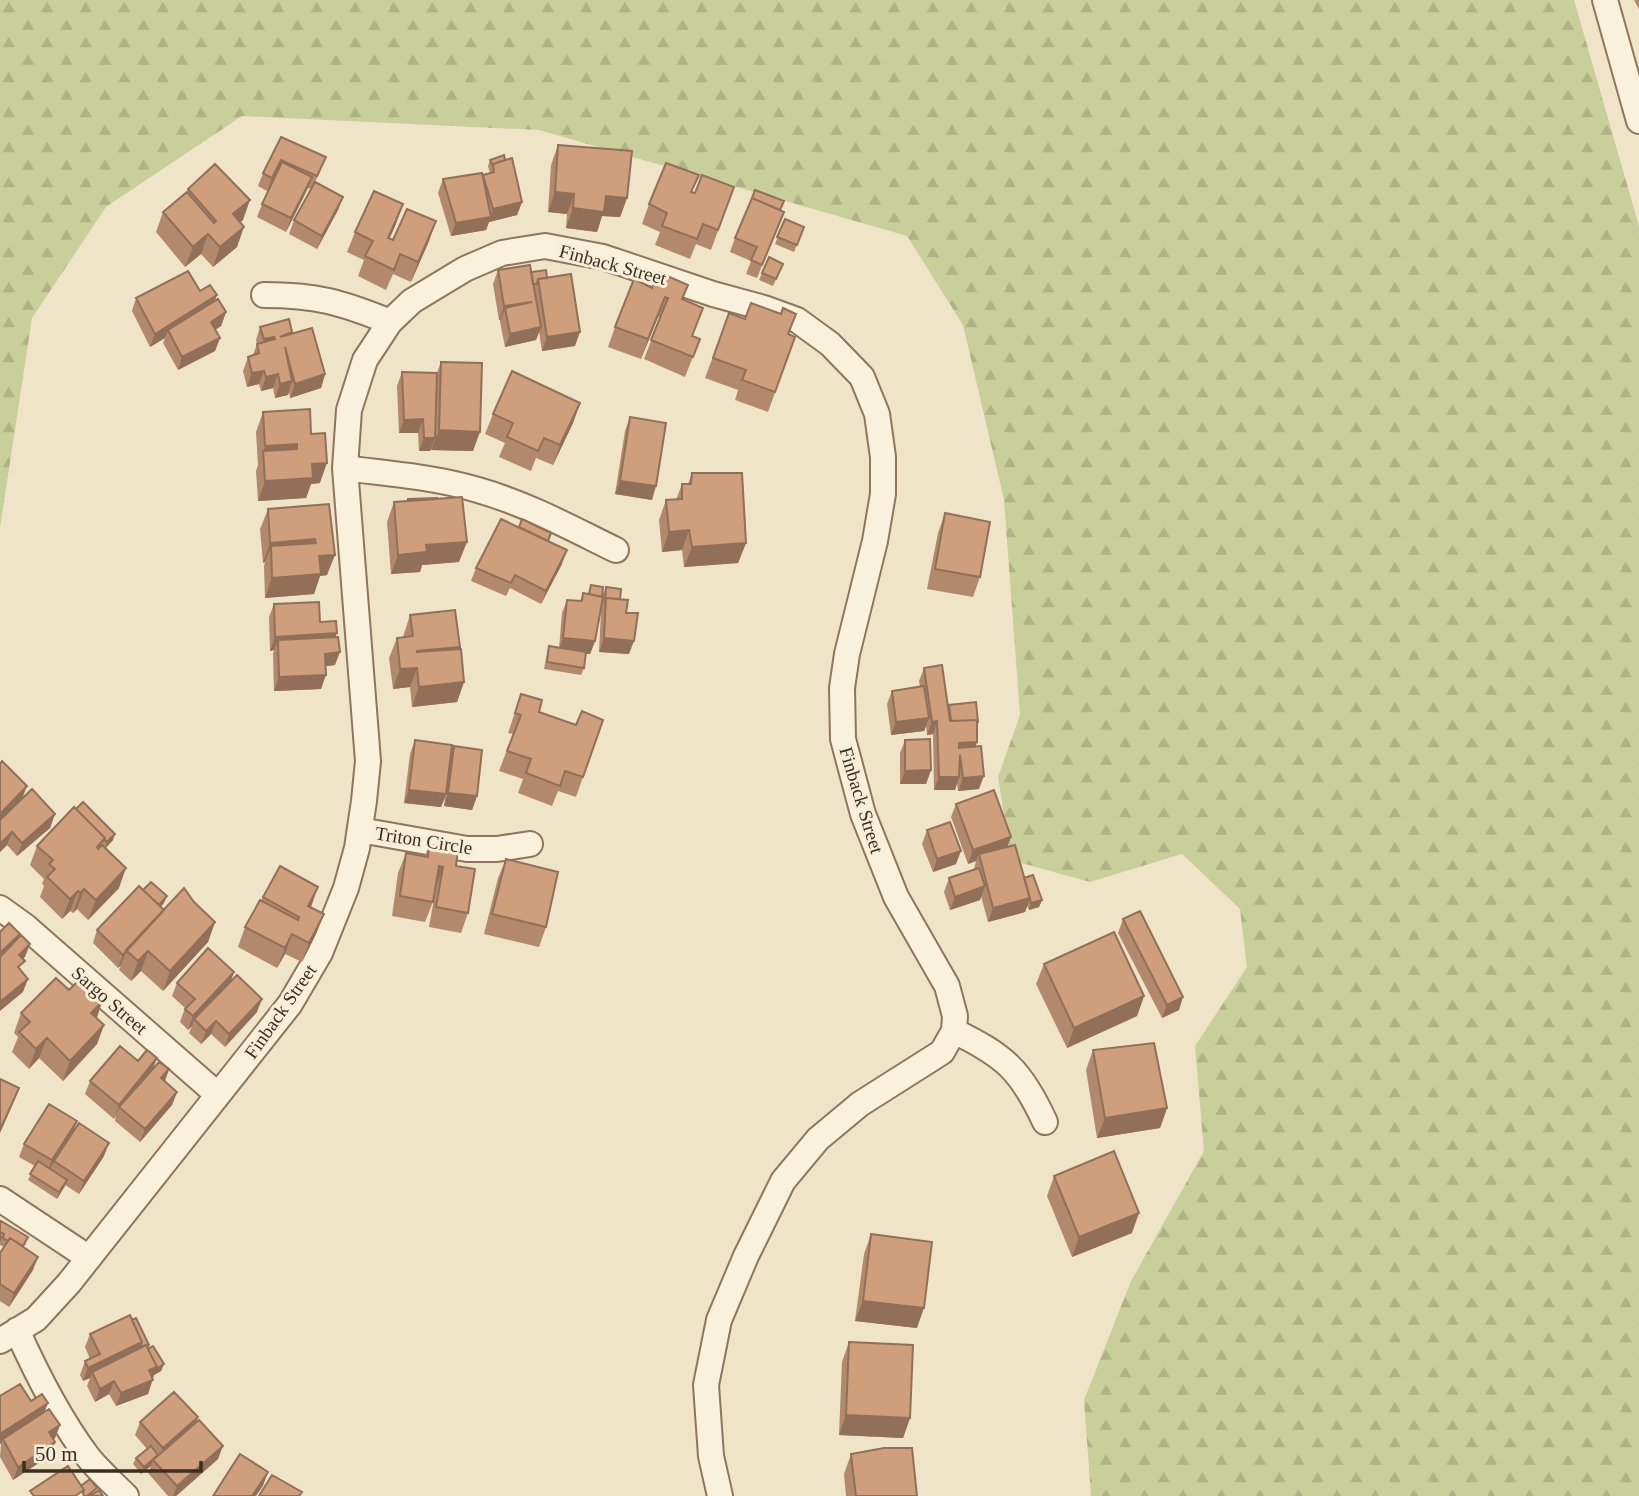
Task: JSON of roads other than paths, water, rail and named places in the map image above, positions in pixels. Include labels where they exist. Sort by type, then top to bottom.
[{"type":"street","points":[[1605,0],[1639,121]]},
{"type":"street","name":"Finback Street","points":[[8,1336],[36,1319],[69,1283],[290,1004],[320,953],[346,888],[360,830],[368,761],[345,468],[349,410],[365,360],[390,322],[412,301],[465,269],[502,253],[545,246],[603,257],[797,320],[830,344],[862,377],[877,414],[883,457],[883,494],[875,541],[847,654],[842,688],[843,739],[863,814],[896,897],[947,986],[956,1016],[954,1031]]},
{"type":"street","points":[[264,295],[300,295],[326,299],[390,322]]},
{"type":"street","points":[[345,468],[427,479],[476,489],[521,504],[616,550]]},
{"type":"street","name":"Triton Circle","points":[[360,830],[467,849],[497,849],[530,844]]},
{"type":"street","name":"Sargo Street","points":[[0,908],[25,926],[218,1096]]},
{"type":"street","points":[[720,1496],[711,1456],[706,1385],[719,1320],[746,1256],[783,1181],[818,1139],[860,1104],[942,1052],[954,1031],[989,1048],[1008,1064],[1033,1097],[1045,1122]]},
{"type":"street","points":[[0,1199],[89,1258]]},
{"type":"street","points":[[8,1336],[33,1367],[64,1422],[90,1459],[126,1496]]}]
